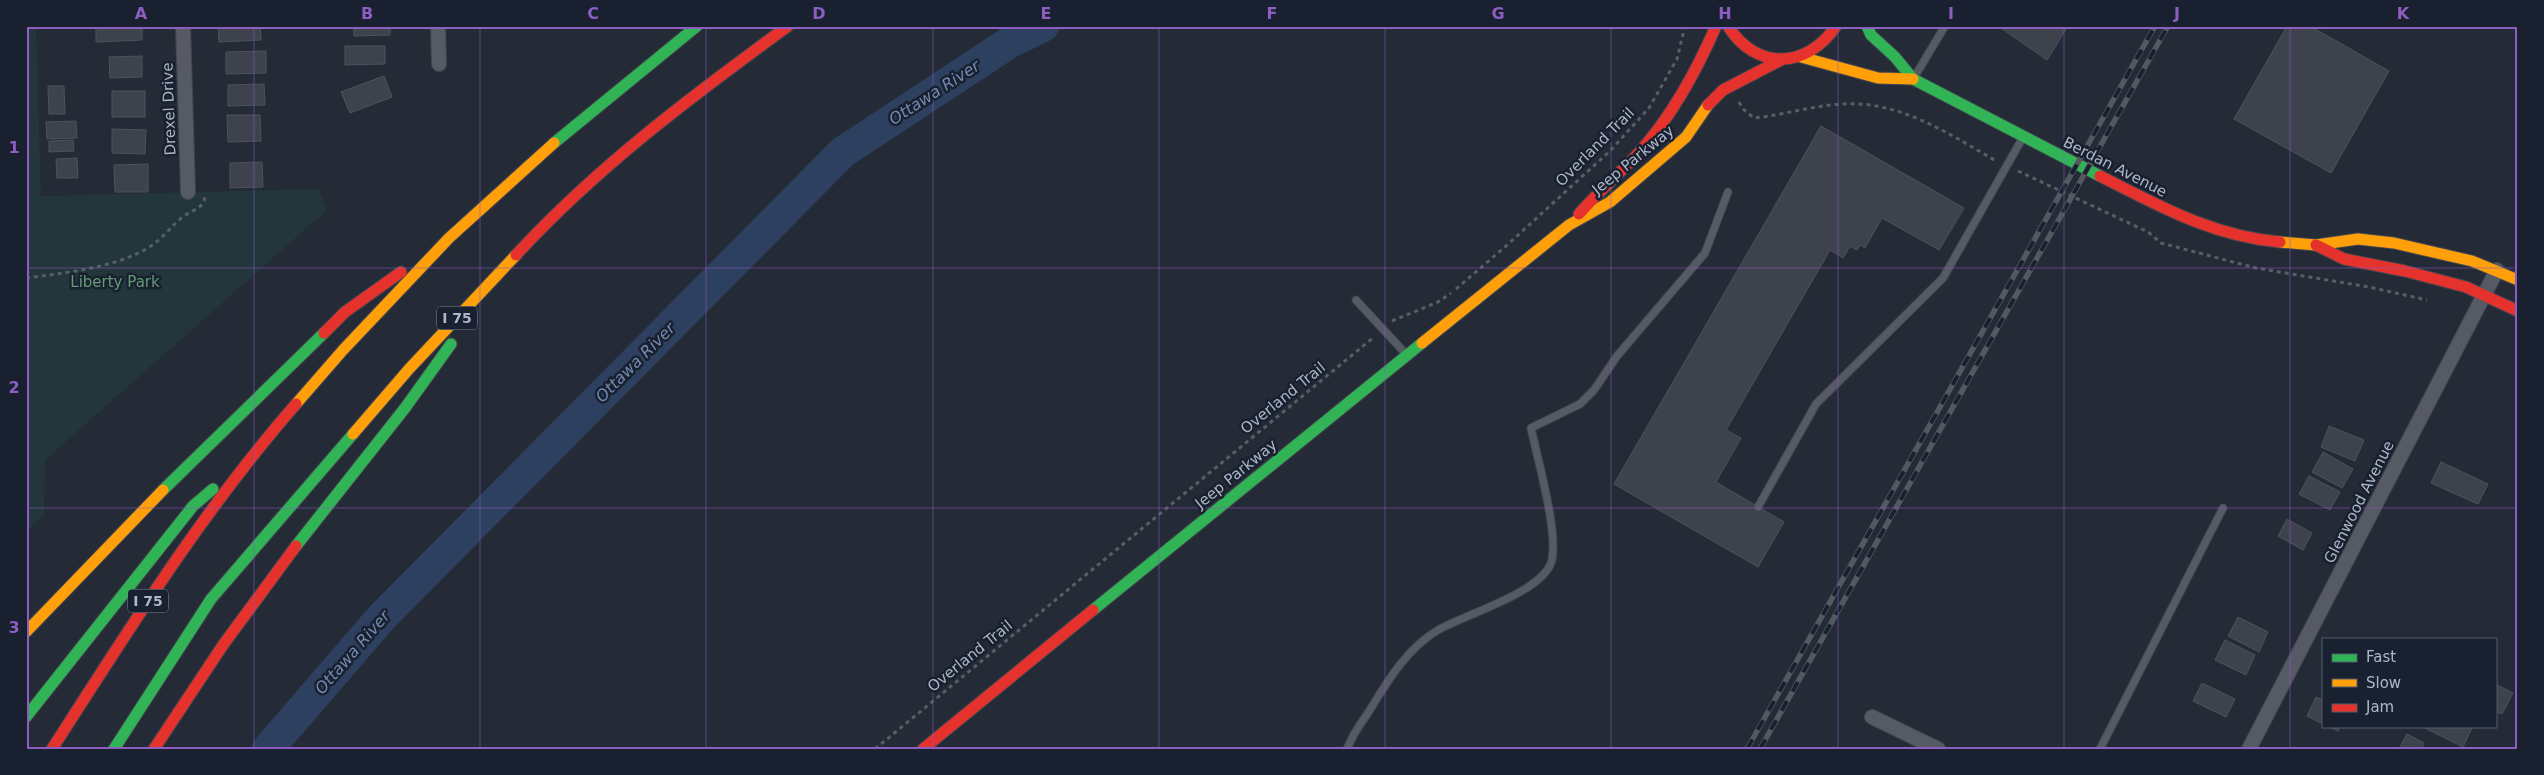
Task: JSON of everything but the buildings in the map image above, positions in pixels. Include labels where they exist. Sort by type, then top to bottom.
[{"type":"main road","name":"I 75","points":[[52,749],[126,633],[249,457],[343,350],[449,238],[564,134],[697,26]]},
{"type":"main road","name":"I 75","points":[[114,749],[211,599],[409,369],[508,263],[603,170],[687,99],[788,26]]},
{"type":"main road","name":"Jeep Parkway","points":[[1569,225],[1598,191],[1642,149],[1671,114],[1692,80],[1716,26]]},
{"type":"main road","points":[[1728,26],[1743,46],[1761,56],[1781,60],[1801,57],[1819,48],[1836,26]]},
{"type":"main road","name":"Berdan Avenue","points":[[1867,26],[1871,35],[1895,57],[1913,79],[2189,221],[2214,230],[2246,237],[2316,245],[2358,239],[2394,242],[2440,252],[2497,270],[2518,280]]},
{"type":"main road","name":"Berdan Avenue","points":[[1801,57],[1878,78],[1913,79]]},
{"type":"main road","name":"Jeep Parkway","points":[[923,749],[1407,354],[1569,225],[1610,202],[1686,137],[1712,99],[1723,90],[1781,60]]},
{"type":"main road","points":[[26,632],[204,448],[344,312],[449,238]]},
{"type":"main road","name":"Berdan Avenue","points":[[2316,245],[2344,259],[2421,275],[2484,295],[2518,311]]},
{"type":"main road","points":[[154,749],[223,645],[322,511],[405,408],[508,263]]},
{"type":"main road","points":[[26,717],[193,506],[249,457]]},
{"type":"street","name":"Drexel Drive","points":[[183,26],[188,192]]},
{"type":"street","points":[[438,26],[439,64]]},
{"type":"street","name":"Glenwood Avenue","points":[[2249,749],[2497,270]]},
{"type":"street","points":[[1872,717],[1938,749]]},
{"type":"lane","points":[[1913,79],[1945,26]]},
{"type":"lane","points":[[1758,507],[1816,404],[1944,278],[2023,137]]},
{"type":"lane","points":[[1347,749],[1386,683],[1412,649],[1438,630],[1526,589],[1546,570],[1550,563],[1552,539],[1531,428],[1580,404],[1594,390],[1617,356],[1705,253],[1728,192]]},
{"type":"lane","points":[[1356,300],[1407,354]]},
{"type":"lane","points":[[2100,749],[2223,508]]},
{"type":"path","name":"Overland Trail","points":[[875,749],[1393,320],[1438,302],[1506,246],[1610,151],[1649,108],[1677,59],[1685,26]]},
{"type":"path","points":[[1743,109],[1754,118],[1842,104]]},
{"type":"path","points":[[26,278],[86,268],[145,250],[169,232],[185,215],[201,207],[205,201],[205,192]]},
{"type":"green space","name":"Liberty Park","points":[[26,26],[36,26],[41,196],[319,189],[327,210],[45,460],[44,515],[26,532]]},
{"type":"waterway","name":"Ottawa River","points":[[268,749],[381,618],[843,152],[1010,42],[1043,26]]},
{"type":"railway","points":[[1747,749],[2155,26]]},
{"type":"railway","points":[[1760,749],[2168,26]]},
{"type":"traffic: fast","points":[[554,143],[697,26]]},
{"type":"traffic: fast","points":[[1867,26],[1871,35],[1895,57],[1913,79],[2100,176]]},
{"type":"traffic: fast","points":[[163,490],[324,333]]},
{"type":"traffic: fast","points":[[1093,610],[1422,343]]},
{"type":"traffic: fast","points":[[296,546],[405,408],[451,344]]},
{"type":"traffic: fast","points":[[114,749],[211,599],[353,434]]},
{"type":"traffic: fast","points":[[26,717],[193,506],[213,489]]},
{"type":"traffic: slow","points":[[1801,57],[1878,78],[1913,79]]},
{"type":"traffic: slow","points":[[1422,343],[1569,225],[1610,202],[1686,137],[1708,105]]},
{"type":"traffic: slow","points":[[296,404],[343,350],[449,238],[554,143]]},
{"type":"traffic: slow","points":[[2280,242],[2316,245],[2358,239],[2394,243],[2472,261],[2518,280]]},
{"type":"traffic: slow","points":[[353,434],[409,369],[516,255]]},
{"type":"traffic: slow","points":[[26,632],[163,490]]},
{"type":"traffic: jam","points":[[516,255],[612,162],[681,106],[788,26]]},
{"type":"traffic: jam","points":[[1579,214],[1655,134],[1693,74],[1716,26]]},
{"type":"traffic: jam","points":[[1728,26],[1739,41],[1753,51],[1767,57],[1782,59],[1796,57],[1811,50],[1824,40],[1836,26]]},
{"type":"traffic: jam","points":[[1708,105],[1723,90],[1781,60]]},
{"type":"traffic: jam","points":[[2100,176],[2187,218],[2231,233],[2255,239],[2280,242]]},
{"type":"traffic: jam","points":[[2316,245],[2344,259],[2405,271],[2466,287],[2518,311]]},
{"type":"traffic: jam","points":[[324,333],[345,312],[401,272]]},
{"type":"traffic: jam","points":[[52,749],[138,616],[198,529],[229,486],[296,404]]},
{"type":"traffic: jam","points":[[154,749],[223,645],[296,546]]},
{"type":"traffic: jam","points":[[923,749],[1093,610]]}]
